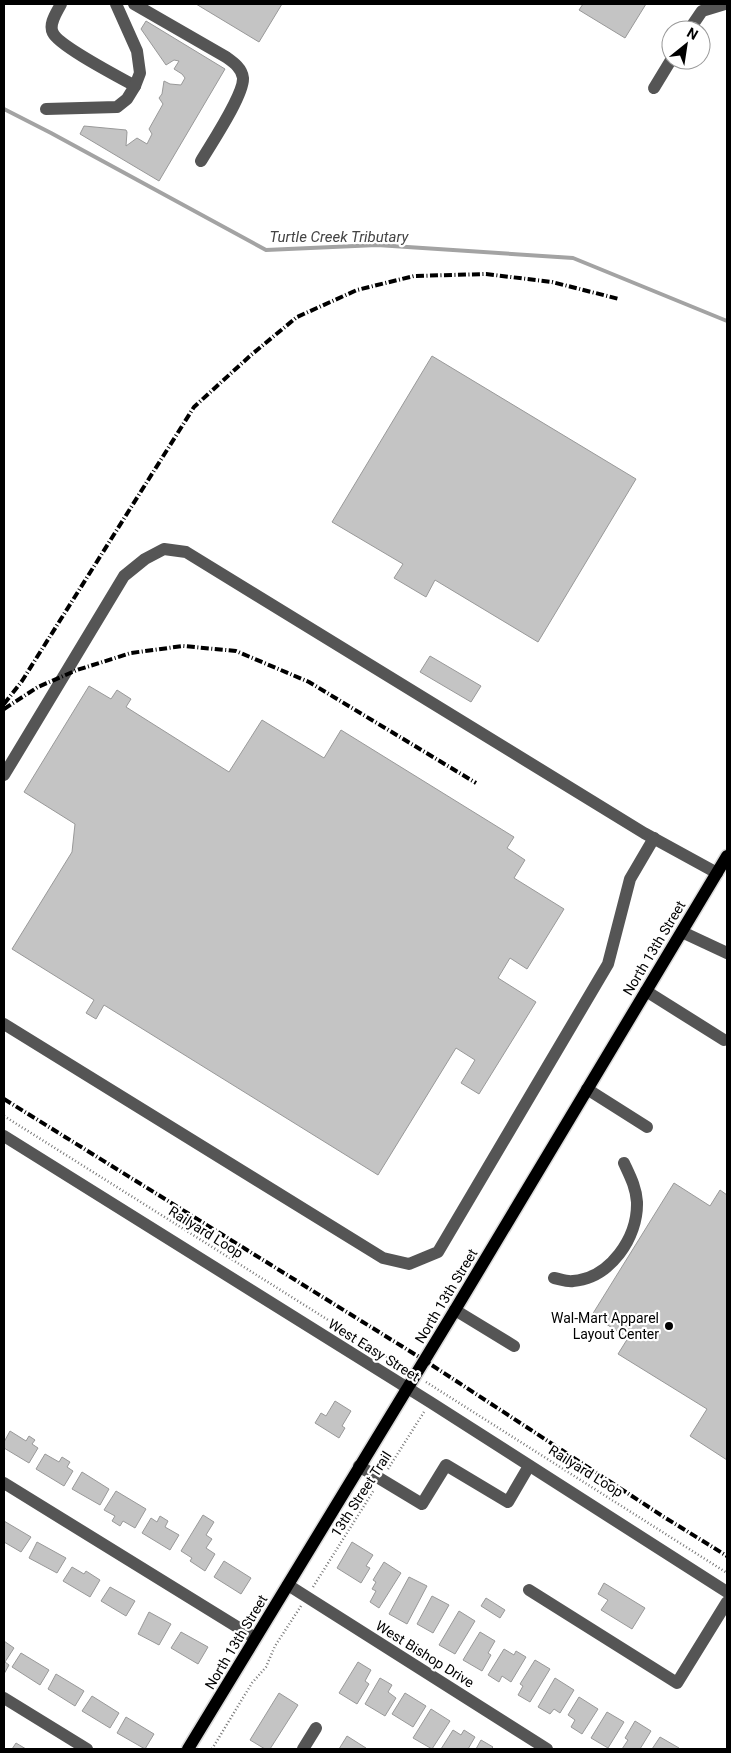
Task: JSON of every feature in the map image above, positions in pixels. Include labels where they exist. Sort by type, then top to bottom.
[{"type":"main road","name":"North 13th Street","points":[[188,1749],[455,1310],[727,856]]},
{"type":"street","points":[[61,4],[52,23],[52,32],[63,44],[135,86]]},
{"type":"street","points":[[46,109],[117,107],[127,99],[140,73],[137,51],[116,4]]},
{"type":"street","points":[[134,4],[226,57],[238,66],[243,77],[240,93],[201,161]]},
{"type":"street","points":[[696,20],[702,11],[725,4]]},
{"type":"street","points":[[654,88],[665,70]]},
{"type":"street","points":[[4,775],[124,576],[144,559],[164,550],[186,552],[654,838],[717,873]]},
{"type":"street","points":[[4,1024],[383,1258],[409,1264],[438,1252],[608,964],[630,880],[654,838]]},
{"type":"street","points":[[682,932],[727,953]]},
{"type":"street","points":[[646,991],[724,1040]]},
{"type":"street","points":[[587,1089],[647,1127]]},
{"type":"street","name":"West Easy Street","points":[[4,1136],[727,1592]]},
{"type":"street","points":[[554,1278],[570,1282],[598,1273],[613,1262],[625,1246],[634,1223],[637,1203],[634,1184],[624,1163]]},
{"type":"street","points":[[455,1310],[514,1346]]},
{"type":"street","points":[[360,1466],[422,1504],[446,1465],[508,1502],[529,1466]]},
{"type":"street","points":[[4,1483],[255,1638]]},
{"type":"street","name":"West Bishop Drive","points":[[288,1585],[547,1749]]},
{"type":"street","points":[[529,1590],[677,1683],[727,1602]]},
{"type":"street","points":[[4,1698],[87,1749]]},
{"type":"street","points":[[303,1749],[316,1728]]},
{"type":"path","name":"Railyard Loop","points":[[4,1116],[397,1364]]},
{"type":"path","name":"Railyard Loop","points":[[434,1386],[727,1573]]},
{"type":"path","name":"13th Street Trail","points":[[314,1586],[424,1412]]},
{"type":"path","points":[[212,1749],[252,1683],[266,1667],[275,1646],[300,1608]]},
{"type":"building","points":[[196,4],[282,4],[259,42]]},
{"type":"building","points":[[583,4],[646,4],[625,38],[579,10]]},
{"type":"building","points":[[146,21],[225,69],[159,181],[80,134],[84,126],[126,130],[126,146],[137,138],[147,144],[152,134],[149,129],[163,104],[159,98],[162,94],[164,81],[170,84],[181,85],[185,78],[174,69],[179,61],[174,60],[166,65],[141,29]]},
{"type":"building","points":[[432,356],[636,479],[538,642],[435,580],[426,597],[394,578],[403,564],[332,522]]},
{"type":"building","points":[[430,656],[481,686],[471,702],[420,672]]},
{"type":"building","points":[[89,686],[111,699],[117,690],[131,699],[126,707],[229,772],[262,720],[324,758],[341,730],[514,837],[507,848],[525,860],[514,878],[564,909],[527,969],[510,958],[498,978],[536,1002],[479,1094],[461,1083],[475,1060],[456,1048],[378,1175],[104,1005],[96,1019],[86,1013],[94,1000],[12,949],[72,852],[75,824],[24,792]]},
{"type":"building","name":"Wal-Mart Apparel Layout Center","points":[[674,1183],[710,1206],[720,1190],[727,1195],[727,1460],[690,1436],[707,1409],[618,1354],[628,1338],[592,1315]]},
{"type":"building","points":[[335,1401],[351,1411],[342,1426],[345,1428],[339,1438],[315,1423],[321,1413],[326,1416]]},
{"type":"building","points":[[10,1431],[26,1441],[29,1436],[35,1440],[32,1444],[38,1448],[29,1463],[4,1448],[4,1442]]},
{"type":"building","points":[[45,1454],[59,1462],[62,1457],[70,1462],[67,1467],[73,1471],[64,1486],[36,1469]]},
{"type":"building","points":[[82,1472],[109,1489],[100,1505],[72,1489]]},
{"type":"building","points":[[116,1491],[146,1509],[135,1528],[123,1521],[120,1526],[112,1521],[115,1516],[104,1510]]},
{"type":"building","points":[[203,1515],[214,1522],[206,1535],[212,1539],[206,1548],[215,1554],[205,1571],[190,1561],[192,1558],[181,1551]]},
{"type":"building","points":[[160,1516],[168,1521],[165,1527],[179,1535],[170,1550],[142,1533],[151,1518],[157,1522]]},
{"type":"building","points":[[4,1521],[31,1537],[21,1552],[4,1542]]},
{"type":"building","points":[[37,1542],[66,1558],[57,1573],[29,1558]]},
{"type":"building","points":[[352,1542],[373,1555],[366,1566],[370,1568],[361,1583],[337,1568]]},
{"type":"building","points":[[224,1561],[251,1578],[241,1594],[214,1577]]},
{"type":"building","points":[[384,1562],[401,1573],[379,1608],[370,1602],[376,1591],[372,1589],[376,1582],[373,1580]]},
{"type":"building","points":[[72,1567],[84,1574],[86,1571],[100,1580],[90,1597],[63,1581]]},
{"type":"building","points":[[409,1577],[427,1586],[407,1624],[389,1614]]},
{"type":"building","points":[[604,1583],[645,1608],[632,1629],[601,1610],[608,1600],[598,1594]]},
{"type":"building","points":[[110,1587],[135,1601],[126,1616],[101,1601]]},
{"type":"building","points":[[432,1596],[449,1605],[433,1633],[417,1624]]},
{"type":"building","points":[[486,1598],[505,1610],[500,1618],[481,1606]]},
{"type":"building","points":[[459,1611],[475,1621],[455,1654],[439,1645]]},
{"type":"building","points":[[149,1612],[171,1624],[159,1645],[138,1634]]},
{"type":"building","points":[[181,1632],[208,1647],[198,1664],[171,1648]]},
{"type":"building","points":[[480,1632],[495,1641],[488,1653],[491,1655],[482,1671],[463,1660]]},
{"type":"building","points":[[4,1641],[14,1648],[5,1662],[9,1665],[4,1674]]},
{"type":"building","points":[[504,1649],[514,1655],[516,1651],[526,1657],[511,1682],[502,1676],[499,1682],[488,1675]]},
{"type":"building","points":[[21,1653],[49,1670],[40,1685],[12,1667]]},
{"type":"building","points":[[535,1660],[550,1669],[530,1702],[518,1695],[523,1686],[520,1684]]},
{"type":"building","points":[[358,1662],[371,1670],[365,1681],[369,1684],[357,1704],[339,1693]]},
{"type":"building","points":[[56,1674],[84,1691],[75,1706],[48,1689]]},
{"type":"building","points":[[380,1678],[392,1685],[388,1692],[396,1698],[385,1716],[365,1704]]},
{"type":"building","points":[[555,1678],[574,1690],[560,1713],[554,1709],[550,1714],[538,1707]]},
{"type":"building","points":[[279,1693],[298,1705],[270,1749],[265,1749],[250,1740]]},
{"type":"building","points":[[405,1693],[426,1706],[413,1727],[392,1714]]},
{"type":"building","points":[[92,1696],[119,1713],[110,1728],[82,1711]]},
{"type":"building","points":[[579,1697],[598,1709],[582,1734],[571,1727],[575,1720],[568,1715]]},
{"type":"building","points":[[431,1709],[450,1721],[432,1749],[413,1738]]},
{"type":"building","points":[[607,1712],[624,1722],[608,1748],[591,1738]]},
{"type":"building","points":[[126,1717],[154,1734],[145,1749],[117,1733]]},
{"type":"building","points":[[635,1721],[651,1731],[640,1749],[622,1749],[628,1740],[625,1738]]},
{"type":"building","points":[[453,1730],[461,1735],[464,1730],[475,1737],[468,1749],[441,1749]]},
{"type":"building","points":[[347,1736],[366,1748],[339,1749]]},
{"type":"building","points":[[660,1737],[679,1748],[679,1749],[652,1749]]},
{"type":"building","points":[[481,1740],[493,1747],[491,1749],[476,1749]]},
{"type":"building","points":[[16,1743],[26,1749],[12,1749]]},
{"type":"waterway","name":"Turtle Creek Tributary","points":[[4,109],[266,250],[377,245],[573,258],[727,321]]},
{"type":"railway","points":[[4,704],[22,681],[194,407],[251,355],[297,317],[357,290],[414,276],[486,274],[552,282],[619,299]]},
{"type":"railway","points":[[4,709],[38,687],[77,670],[131,653],[183,646],[236,651],[309,682],[476,783]]},
{"type":"railway","points":[[4,1099],[424,1360],[727,1556]]},
{"type":"place","name":"Wal-Mart Apparel Layout Center","points":[[669,1326]]}]
